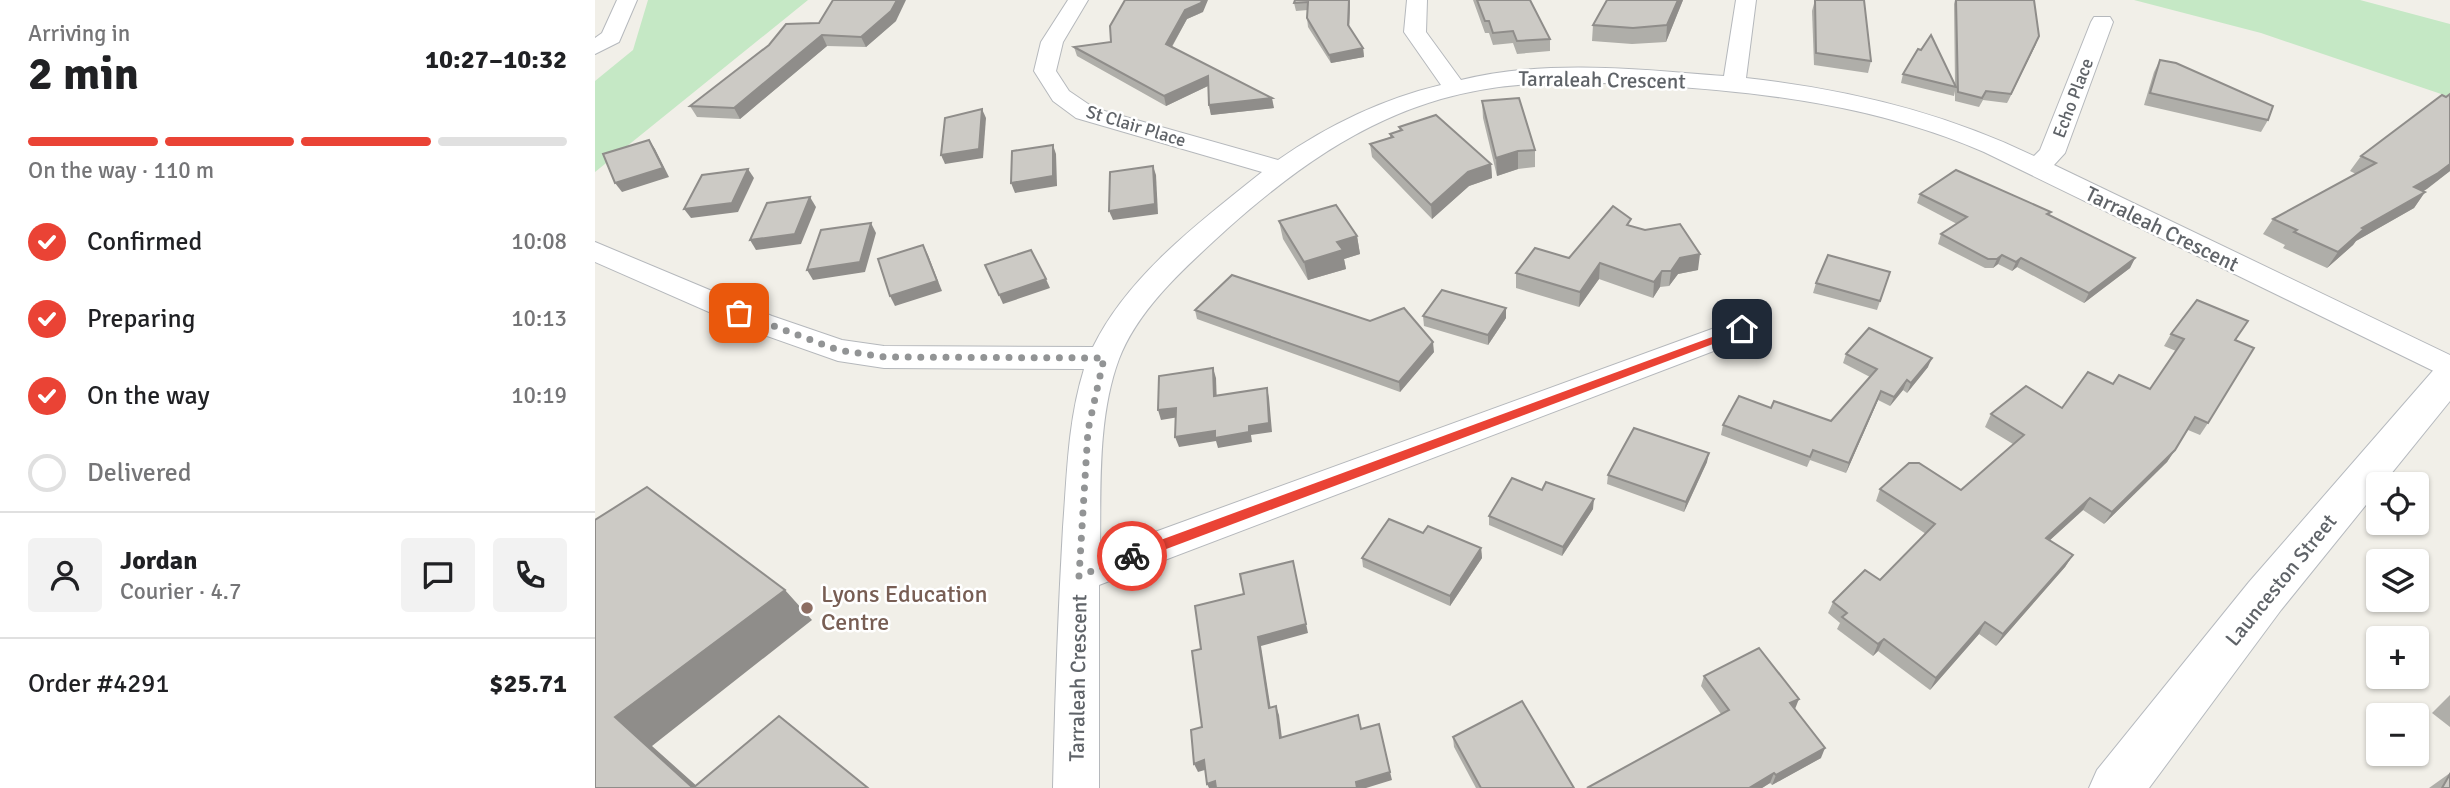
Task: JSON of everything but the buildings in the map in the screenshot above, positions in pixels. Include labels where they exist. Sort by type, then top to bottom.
[{"type":"main road","name":"Launceston Street","points":[[2116,788],[2265,596],[2450,375]]},
{"type":"street","points":[[595,47],[611,37],[627,0]]},
{"type":"street","name":"St Clair Place","points":[[1078,0],[1052,42],[1045,71],[1055,92],[1085,113],[1279,169]]},
{"type":"street","points":[[1417,0],[1415,32],[1454,87]]},
{"type":"street","points":[[1734,83],[1746,0]]},
{"type":"street","name":"Echo Place","points":[[2036,168],[2052,153],[2102,22]]},
{"type":"street","name":"Tarraleah Crescent","points":[[1076,788],[1079,576],[1088,430],[1104,358],[1130,315],[1161,277],[1279,169],[1337,132],[1397,104],[1454,87],[1507,78],[1567,75],[1734,83],[1802,90],[1860,101],[1954,130],[2450,368]]},
{"type":"street","points":[[595,251],[761,323],[838,350],[884,357],[1104,358]]},
{"type":"street","points":[[1079,576],[1742,329]]},
{"type":"green space","points":[[648,0],[808,0],[595,172],[595,81],[633,50]]},
{"type":"green space","points":[[2134,0],[2360,0],[2450,24],[2450,97],[2261,33]]},
{"type":"way so far","points":[[739,313],[838,350],[884,357],[1104,358],[1088,430],[1079,576],[1132,556]]},
{"type":"place","name":"Lyons Education Centre","points":[[807,608]]},
{"type":"route","points":[[1132,556],[1742,329]]}]
